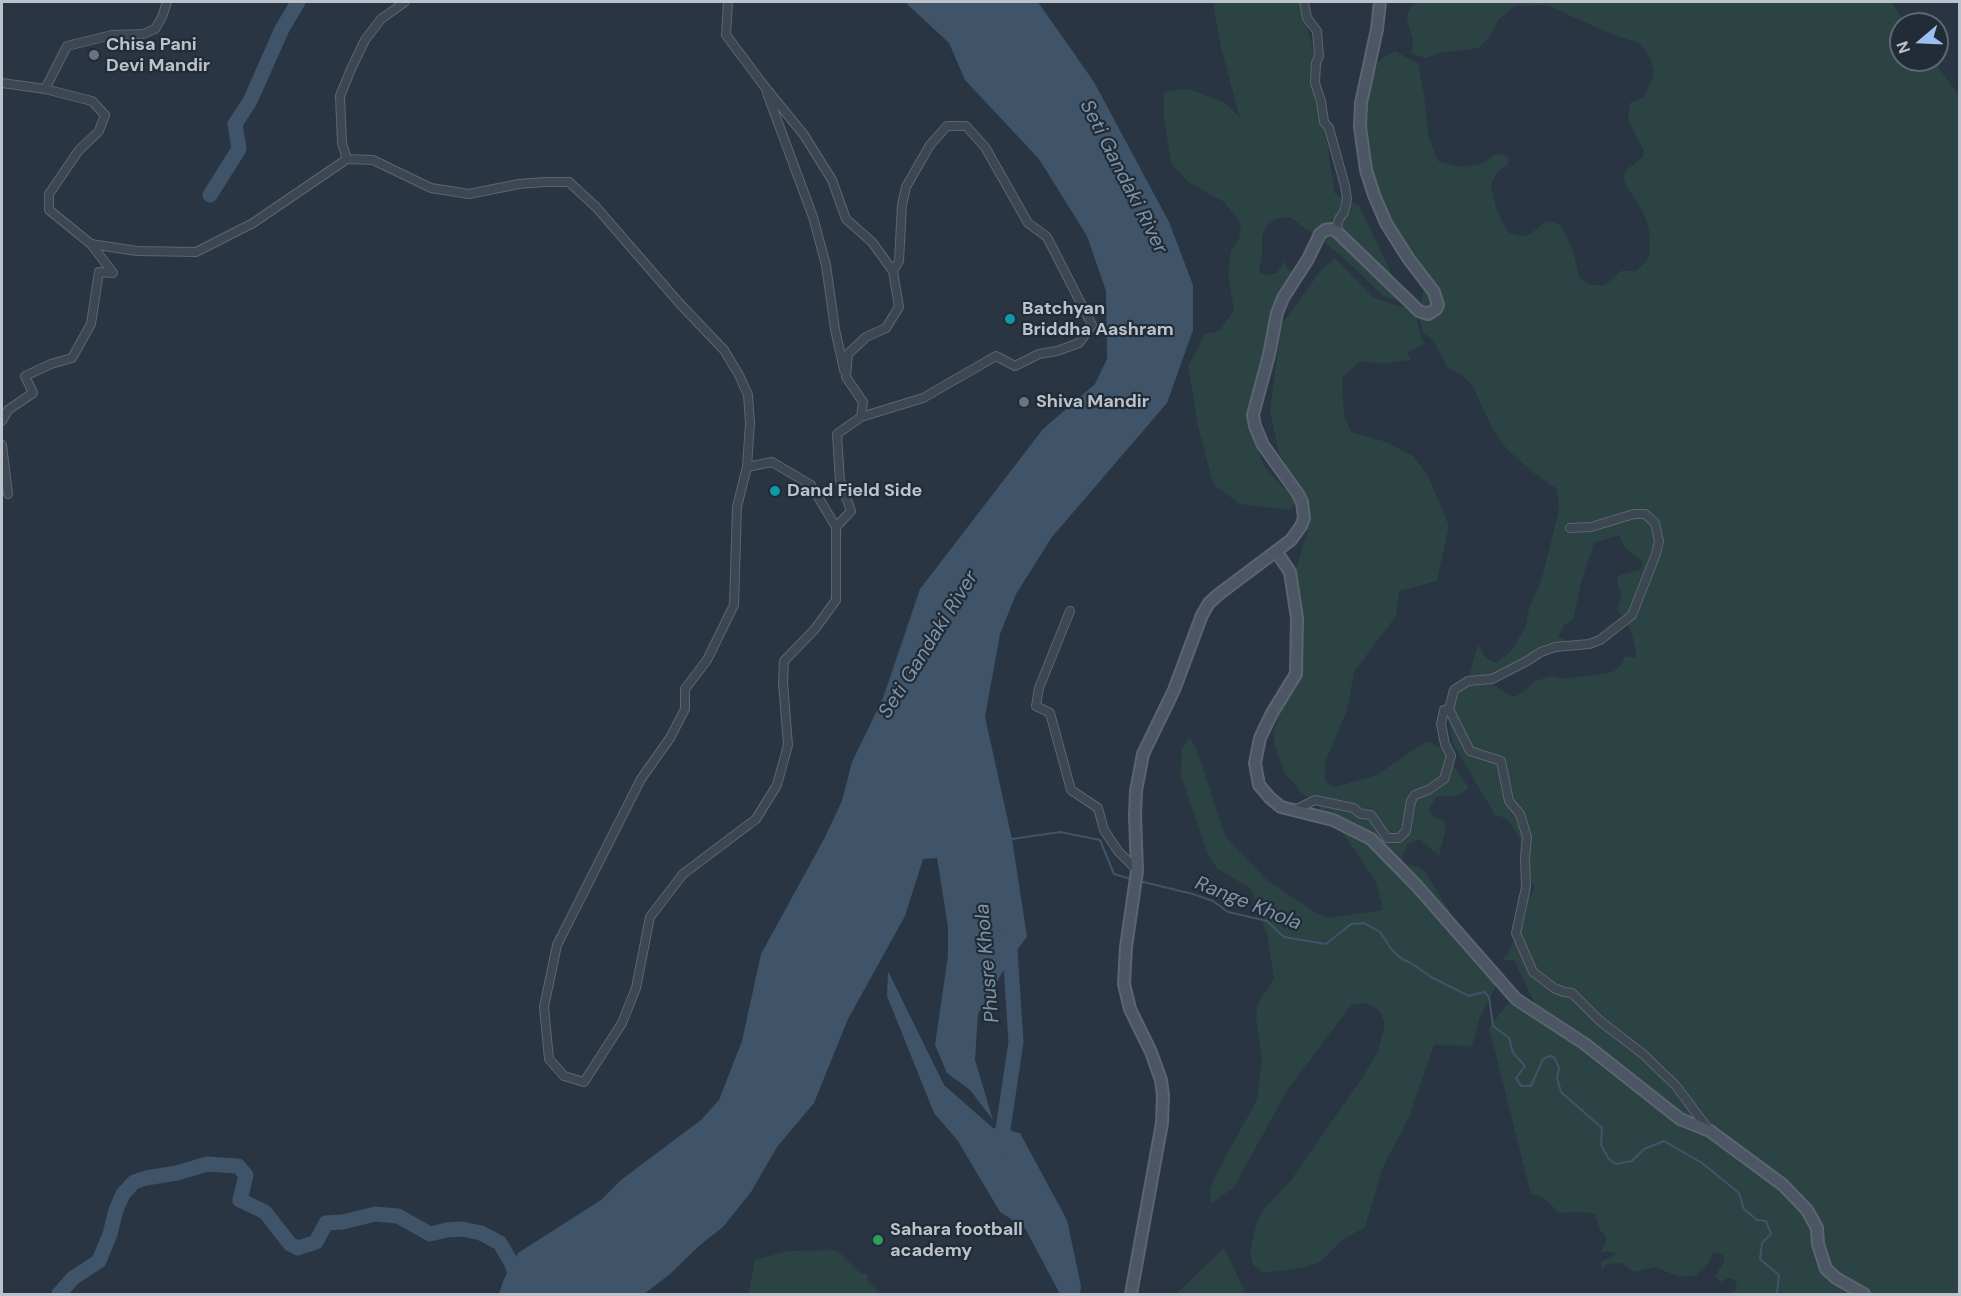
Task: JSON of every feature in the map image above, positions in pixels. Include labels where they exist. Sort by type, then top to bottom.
[{"type":"main road","points":[[1131,1294],[1162,1123],[1163,1095],[1161,1080],[1151,1052],[1130,1009],[1124,984],[1125,947],[1137,871],[1135,815],[1140,766],[1143,754],[1174,690],[1202,615],[1209,603],[1291,540],[1301,526],[1304,511],[1298,494],[1280,471],[1258,435],[1253,415],[1269,355],[1273,325],[1283,298],[1308,259],[1320,234],[1325,230],[1336,231],[1419,311],[1428,314],[1436,309],[1437,300],[1434,292],[1408,258],[1386,223],[1366,170],[1360,127],[1361,104],[1377,29],[1380,2]]},
{"type":"main road","points":[[1276,551],[1290,572],[1292,583],[1297,618],[1296,674],[1260,738],[1255,763],[1259,785],[1281,807],[1333,820],[1371,839],[1411,879],[1516,999],[1585,1044],[1680,1119],[1710,1131],[1783,1185],[1808,1210],[1818,1228],[1818,1244],[1826,1269],[1836,1278],[1864,1294]]},
{"type":"street","points":[[45,88],[67,46],[112,35],[143,34],[154,29],[167,2]]},
{"type":"street","points":[[347,159],[342,143],[340,96],[365,40],[381,19],[405,2]]},
{"type":"street","points":[[729,2],[726,34],[804,135],[832,180],[846,219],[872,242],[893,271],[899,308],[886,328],[866,337],[848,354],[846,377]]},
{"type":"street","points":[[1304,2],[1307,18],[1317,31],[1319,56],[1316,63],[1315,83],[1347,199],[1336,231]]},
{"type":"street","points":[[2,83],[45,88],[92,101],[105,115],[99,131],[79,150],[49,194],[50,210],[91,244],[113,273],[99,272],[91,324],[72,358],[51,364],[25,376],[33,393],[8,410],[2,421]]},
{"type":"street","points":[[765,87],[813,217],[826,265],[835,329],[846,377],[863,402],[861,417]]},
{"type":"street","points":[[836,526],[851,511],[840,481],[837,434],[861,417],[923,398],[996,356],[1015,366],[1039,354],[1057,351],[1079,343],[1092,326],[1047,237],[1028,223],[985,147],[966,126],[947,126],[930,145],[906,187],[902,205],[899,261],[893,271]]},
{"type":"street","points":[[91,244],[137,251],[196,252],[253,223],[347,159],[373,160],[431,188],[470,194],[519,184],[569,182],[596,207],[681,305],[724,350],[748,395],[750,423],[747,467],[737,507],[734,606],[707,660],[685,689],[685,709],[670,738],[641,779],[557,945],[544,1007],[549,1059],[564,1076],[584,1082],[622,1023],[636,988],[650,917],[682,874],[756,819],[777,785],[788,745],[783,682],[784,661],[815,629],[836,600],[836,526],[811,485],[772,462],[747,467]]},
{"type":"street","points":[[2,445],[8,494]]},
{"type":"street","points":[[1570,528],[1591,527],[1634,514],[1645,514],[1655,523],[1659,541],[1656,554],[1632,615],[1600,640],[1589,644],[1568,644],[1555,647],[1492,679],[1468,681],[1454,690],[1449,709],[1470,751],[1501,761],[1509,801],[1520,814],[1527,837],[1526,887],[1515,933],[1533,972],[1554,988],[1572,993],[1600,1021],[1643,1054],[1676,1086],[1710,1131]]},
{"type":"street","points":[[1070,611],[1039,688],[1036,706],[1050,713],[1071,790],[1098,808],[1104,830],[1118,851],[1137,871]]},
{"type":"street","points":[[1295,810],[1315,800],[1353,808],[1361,814],[1371,815],[1387,838],[1399,838],[1406,831],[1411,801],[1415,795],[1428,790],[1444,779],[1451,756],[1444,744],[1442,724],[1444,710],[1449,709]]},
{"type":"green space","points":[[1213,2],[1299,2],[1311,41],[1335,194],[1359,206],[1406,303],[1383,296],[1343,257],[1290,217],[1275,219],[1267,226],[1262,236],[1259,272],[1266,275],[1277,273],[1285,261],[1288,271],[1298,271],[1272,313],[1270,347],[1246,416],[1264,466],[1297,503],[1289,510],[1240,504],[1213,484],[1198,425],[1188,366],[1205,334],[1219,331],[1234,310],[1228,274],[1231,250],[1239,239],[1241,223],[1224,202],[1188,182],[1171,163],[1164,119],[1164,92],[1188,89],[1224,102],[1240,118],[1221,48]]},
{"type":"green space","points":[[1415,2],[1891,2],[1898,12],[1889,12],[1889,72],[1942,72],[1959,96],[1959,1294],[1723,1294],[1733,1292],[1737,1287],[1735,1280],[1728,1278],[1720,1282],[1715,1277],[1725,1259],[1722,1254],[1713,1253],[1708,1264],[1695,1276],[1677,1276],[1655,1267],[1634,1272],[1621,1263],[1607,1264],[1601,1270],[1601,1262],[1616,1254],[1609,1251],[1601,1252],[1607,1238],[1600,1230],[1595,1214],[1560,1213],[1542,1197],[1531,1194],[1489,1028],[1508,1003],[1534,1015],[1538,1010],[1514,960],[1501,960],[1507,956],[1512,943],[1519,934],[1520,902],[1531,896],[1535,887],[1521,870],[1520,838],[1506,818],[1495,815],[1453,744],[1449,723],[1456,697],[1465,687],[1492,681],[1493,685],[1514,697],[1533,682],[1551,676],[1563,679],[1613,672],[1622,664],[1625,656],[1635,658],[1636,651],[1631,631],[1617,609],[1622,595],[1617,582],[1618,576],[1641,569],[1642,561],[1625,548],[1619,535],[1594,543],[1582,579],[1573,620],[1564,625],[1558,637],[1570,642],[1561,642],[1548,647],[1490,677],[1471,679],[1470,672],[1478,644],[1486,658],[1496,663],[1511,651],[1526,626],[1529,608],[1541,582],[1559,510],[1557,489],[1535,474],[1506,448],[1493,430],[1472,385],[1460,374],[1447,367],[1434,341],[1423,332],[1419,318],[1425,278],[1384,209],[1374,182],[1366,145],[1363,115],[1374,68],[1382,58],[1395,51],[1418,64],[1428,135],[1438,161],[1458,167],[1482,164],[1494,155],[1502,154],[1509,157],[1508,164],[1497,172],[1491,185],[1497,212],[1509,233],[1522,236],[1530,234],[1547,221],[1554,222],[1561,226],[1573,250],[1579,277],[1591,285],[1605,285],[1621,271],[1636,271],[1648,260],[1650,253],[1649,231],[1645,216],[1624,178],[1625,171],[1643,157],[1644,150],[1630,124],[1628,117],[1630,103],[1643,98],[1654,71],[1650,58],[1642,46],[1636,42],[1613,35],[1549,6],[1542,5],[1515,6],[1499,19],[1489,37],[1479,48],[1439,53],[1426,58],[1411,54],[1413,40],[1407,19],[1408,12]]},
{"type":"green space","points":[[1335,258],[1374,298],[1405,308],[1416,316],[1425,344],[1407,352],[1411,360],[1387,363],[1359,362],[1342,378],[1344,415],[1351,432],[1386,442],[1413,456],[1428,476],[1449,526],[1437,581],[1399,591],[1396,616],[1354,672],[1347,710],[1325,763],[1325,778],[1328,785],[1335,787],[1377,775],[1425,742],[1432,743],[1444,751],[1469,788],[1458,796],[1437,796],[1429,808],[1431,815],[1444,821],[1446,827],[1439,856],[1419,839],[1407,845],[1402,858],[1405,864],[1419,867],[1425,872],[1466,937],[1499,969],[1501,976],[1480,1017],[1472,1046],[1434,1045],[1409,1117],[1382,1169],[1365,1227],[1341,1241],[1320,1262],[1305,1267],[1263,1273],[1253,1265],[1250,1252],[1256,1225],[1262,1211],[1291,1180],[1364,1075],[1378,1051],[1385,1024],[1380,1011],[1367,1003],[1351,1005],[1288,1089],[1234,1187],[1211,1204],[1210,1189],[1215,1176],[1257,1100],[1262,1059],[1256,1017],[1258,1003],[1274,979],[1267,934],[1251,889],[1217,868],[1208,855],[1181,776],[1182,748],[1190,738],[1197,750],[1225,836],[1267,880],[1316,913],[1329,918],[1383,910],[1376,882],[1352,846],[1333,820],[1322,813],[1315,800],[1302,794],[1284,772],[1273,732],[1303,646],[1301,601],[1295,573],[1307,533],[1303,505],[1279,452],[1270,411],[1281,325],[1322,269]]},
{"type":"green space","points":[[1224,1248],[1246,1294],[1176,1294]]},
{"type":"green space","points":[[837,1250],[860,1273],[868,1274],[867,1280],[881,1294],[748,1294],[755,1260],[788,1251]]},
{"type":"water","name":"Seti Gandaki River","points":[[905,2],[1038,2],[1094,82],[1169,222],[1193,285],[1193,330],[1167,403],[1052,537],[1016,594],[1000,634],[985,717],[1012,839],[1027,937],[1012,956],[978,1014],[975,1060],[993,1120],[970,1090],[947,1073],[935,1045],[948,956],[948,927],[937,858],[923,859],[905,916],[848,1019],[814,1103],[777,1147],[751,1192],[723,1227],[644,1294],[499,1294],[518,1253],[601,1200],[621,1180],[701,1120],[719,1100],[742,1041],[761,954],[824,839],[842,801],[852,762],[883,698],[920,589],[1043,429],[1095,384],[1107,359],[1106,291],[1087,236],[1039,159],[965,80],[949,43]]},
{"type":"water","points":[[888,971],[944,1085],[993,1128],[1020,1133],[1067,1220],[1081,1286],[1080,1294],[1060,1294],[1025,1228],[1000,1212],[958,1141],[934,1113],[887,996]]},
{"type":"waterway","points":[[210,195],[239,149],[235,124],[250,101],[282,29],[298,2]]},
{"type":"waterway","name":"Range Khola","points":[[1012,839],[1060,832],[1100,840],[1114,874],[1131,879]]},
{"type":"waterway","name":"Range Khola","points":[[1139,881],[1193,894],[1213,901],[1228,912],[1267,921],[1284,937],[1326,944],[1351,924],[1364,923],[1380,932],[1392,950],[1402,959],[1431,977],[1469,996],[1484,992],[1489,997],[1493,1026],[1509,1038],[1513,1053],[1525,1066],[1516,1078],[1521,1086],[1531,1086],[1543,1059],[1550,1056],[1555,1058],[1559,1068],[1557,1078],[1561,1092],[1602,1128],[1601,1145],[1609,1159],[1616,1164],[1632,1161],[1644,1149],[1664,1141],[1702,1163],[1739,1193],[1744,1209],[1757,1220],[1766,1221],[1771,1234],[1762,1243],[1760,1259],[1779,1275],[1777,1294]]},
{"type":"waterway","name":"Phusre Khola","points":[[1008,1147],[1003,1129],[1016,1042],[1009,936]]},
{"type":"waterway","points":[[59,1294],[73,1278],[99,1261],[123,1194],[134,1182],[207,1164],[238,1166],[246,1175],[240,1200],[265,1212],[290,1244],[298,1248],[316,1242],[326,1223],[343,1222],[375,1214],[398,1216],[430,1234],[462,1229],[481,1233],[500,1243],[512,1264],[517,1282],[526,1294]]},
{"type":"place","name":"Chisa Pani Devi Mandir","points":[[94,55]]},
{"type":"place","name":"Batchyan Briddha Aashram","points":[[1010,319]]},
{"type":"place","name":"Shiva Mandir","points":[[1024,402]]},
{"type":"place","name":"Dand Field Side","points":[[775,491]]},
{"type":"place","name":"Sahara football academy","points":[[878,1240]]}]
